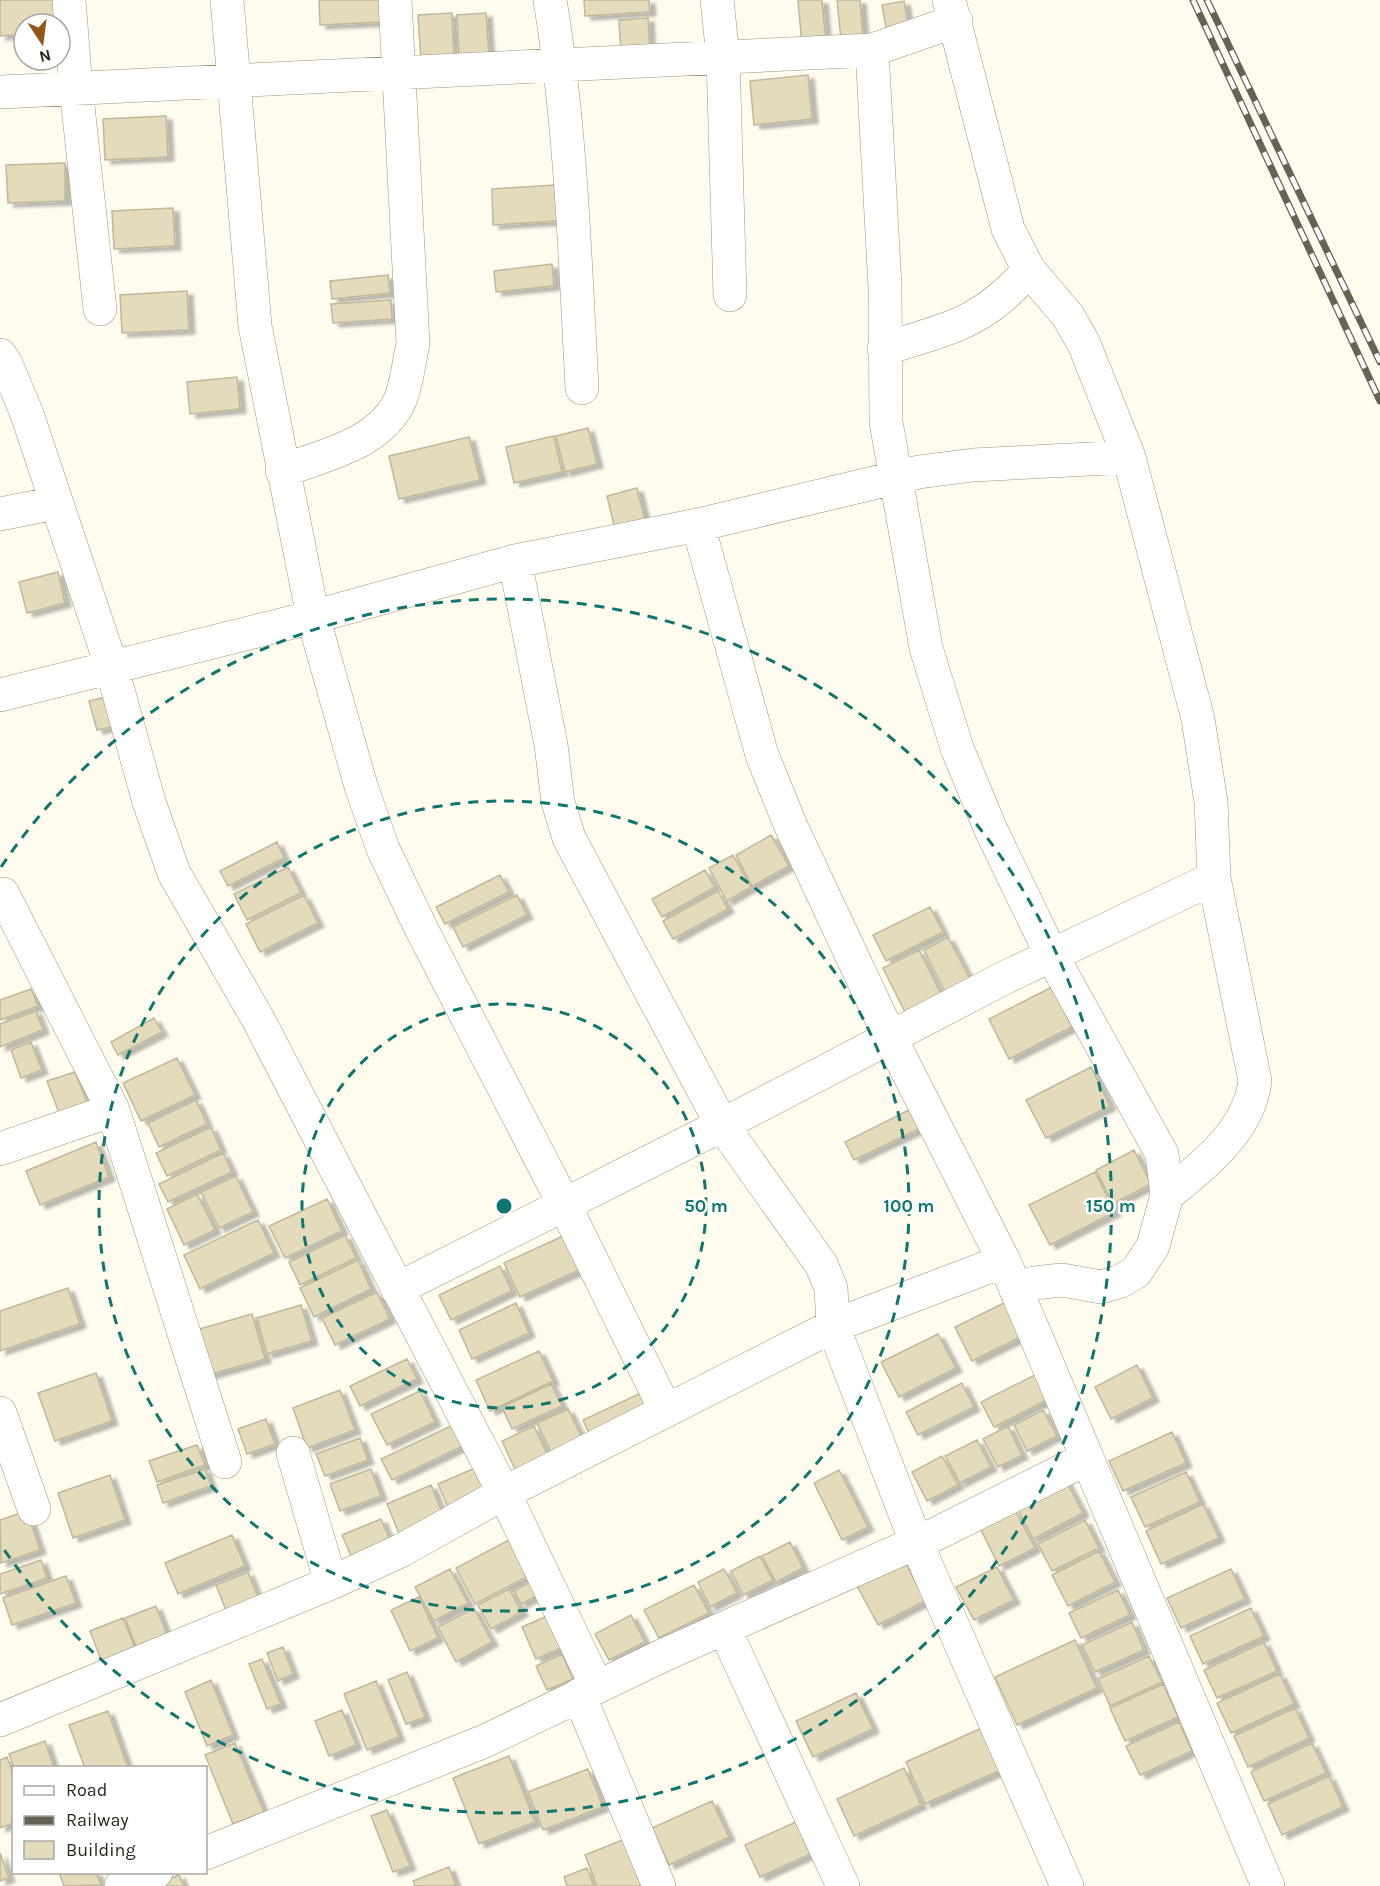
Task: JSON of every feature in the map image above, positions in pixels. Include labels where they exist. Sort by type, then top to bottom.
[{"type":"street","points":[[69,0],[76,88],[100,309]]},
{"type":"street","points":[[227,0],[255,326],[282,471],[313,617],[361,786],[382,849],[564,1204],[666,1411]]},
{"type":"street","points":[[282,471],[360,441],[381,428],[400,399],[413,344],[395,0]]},
{"type":"street","points":[[550,0],[561,67],[573,209],[582,387]]},
{"type":"street","points":[[717,0],[723,57],[730,295]]},
{"type":"street","points":[[0,92],[561,67],[872,50],[953,11],[1008,229],[1029,270],[1068,316],[1084,344],[1129,457],[1198,719],[1211,802],[1214,878],[1255,1081],[1254,1091],[1239,1121],[1213,1158],[1167,1195]]},
{"type":"street","points":[[0,1720],[331,1583],[402,1550],[504,1493],[833,1326],[1010,1275],[1034,1283],[1062,1280],[1101,1287],[1121,1281],[1136,1272],[1153,1245],[1167,1195],[1162,1154],[1052,956],[991,830],[957,748],[926,648],[886,422],[885,287],[872,50]]},
{"type":"street","points":[[884,349],[963,324],[989,310],[1007,295],[1029,270]]},
{"type":"street","points":[[0,355],[27,414],[111,665],[149,802],[174,873],[258,1019],[504,1493],[588,1691],[656,1885]]},
{"type":"street","points":[[0,695],[111,665],[313,617],[515,561],[698,525],[896,478],[973,465],[1129,457]]},
{"type":"street","points":[[0,514],[55,503]]},
{"type":"street","points":[[698,525],[762,754],[790,824],[890,1037],[1010,1275],[1086,1459],[1269,1886]]},
{"type":"street","points":[[515,561],[551,746],[558,802],[569,838],[722,1125],[821,1264],[831,1288],[833,1326],[916,1542],[1067,1886]]},
{"type":"street","points":[[398,1289],[890,1037],[1214,878]]},
{"type":"street","points":[[3,894],[113,1110],[225,1462]]},
{"type":"street","points":[[0,1149],[113,1110]]},
{"type":"street","points":[[0,1413],[34,1509]]},
{"type":"street","points":[[293,1453],[331,1583]]},
{"type":"street","points":[[207,1853],[485,1741],[724,1628],[916,1542],[1086,1459]]},
{"type":"street","points":[[724,1628],[843,1886]]},
{"type":"street","points":[[121,1886],[151,1874]]},
{"type":"building","points":[[0,0],[54,0],[54,12],[12,12],[12,35],[0,36]]},
{"type":"building","points":[[319,0],[381,0],[382,22],[320,25]]},
{"type":"building","points":[[584,0],[649,0],[650,12],[585,16]]},
{"type":"building","points":[[798,0],[822,0],[826,43],[802,45]]},
{"type":"building","points":[[837,0],[860,0],[863,38],[841,40]]},
{"type":"building","points":[[904,1],[910,36],[888,39],[882,5]]},
{"type":"building","points":[[452,13],[454,60],[421,61],[418,15]]},
{"type":"building","points":[[486,13],[489,55],[459,57],[457,15]]},
{"type":"building","points":[[648,18],[650,53],[621,55],[619,20]]},
{"type":"building","points":[[808,75],[812,119],[754,125],[750,81]]},
{"type":"building","points":[[166,116],[168,157],[105,160],[103,119]]},
{"type":"building","points":[[65,163],[65,201],[8,203],[6,165]]},
{"type":"building","points":[[555,185],[557,221],[493,225],[492,189]]},
{"type":"building","points":[[173,208],[175,246],[114,249],[112,211]]},
{"type":"building","points":[[552,264],[554,286],[496,292],[494,271]]},
{"type":"building","points":[[388,275],[390,293],[332,299],[330,281]]},
{"type":"building","points":[[187,291],[189,330],[122,333],[120,295]]},
{"type":"building","points":[[391,300],[392,319],[333,323],[331,304]]},
{"type":"building","points":[[237,377],[240,409],[190,414],[187,382]]},
{"type":"building","points":[[588,428],[597,464],[565,472],[556,436]]},
{"type":"building","points":[[554,436],[562,472],[514,483],[506,447]]},
{"type":"building","points":[[469,437],[480,480],[399,499],[389,456]]},
{"type":"building","points":[[637,488],[646,525],[616,533],[607,496]]},
{"type":"building","points":[[58,572],[65,603],[27,613],[19,582]]},
{"type":"building","points":[[114,695],[121,725],[97,730],[89,701]]},
{"type":"building","points":[[771,835],[789,866],[752,886],[736,855]]},
{"type":"building","points":[[277,842],[284,858],[228,886],[220,871]]},
{"type":"building","points":[[733,855],[751,887],[727,901],[709,868]]},
{"type":"building","points":[[288,867],[301,893],[247,920],[234,894]]},
{"type":"building","points":[[705,870],[715,887],[662,917],[652,899]]},
{"type":"building","points":[[500,875],[509,892],[445,924],[436,907]]},
{"type":"building","points":[[718,891],[728,909],[673,939],[663,921]]},
{"type":"building","points":[[304,895],[318,923],[260,952],[246,924]]},
{"type":"building","points":[[517,895],[527,915],[463,947],[453,927]]},
{"type":"building","points":[[930,907],[943,932],[886,961],[873,935]]},
{"type":"building","points":[[948,937],[972,983],[947,996],[924,950]]},
{"type":"building","points":[[919,950],[942,996],[906,1014],[883,968]]},
{"type":"building","points":[[1052,987],[1072,1027],[1009,1059],[989,1019]]},
{"type":"building","points":[[31,989],[38,1006],[0,1020],[0,1000]]},
{"type":"building","points":[[36,1011],[43,1030],[0,1047],[0,1024]]},
{"type":"building","points":[[154,1018],[162,1032],[118,1055],[111,1042]]},
{"type":"building","points":[[31,1042],[42,1070],[21,1078],[11,1050]]},
{"type":"building","points":[[177,1058],[195,1095],[141,1121],[123,1083]]},
{"type":"building","points":[[1091,1067],[1110,1106],[1046,1138],[1026,1100]]},
{"type":"building","points":[[75,1072],[87,1103],[59,1113],[47,1081]]},
{"type":"building","points":[[196,1100],[207,1124],[159,1147],[148,1123]]},
{"type":"building","points":[[909,1110],[919,1129],[854,1160],[845,1142]]},
{"type":"building","points":[[211,1127],[221,1150],[167,1176],[156,1153]]},
{"type":"building","points":[[96,1142],[109,1177],[40,1205],[26,1171]]},
{"type":"building","points":[[1134,1150],[1151,1184],[1113,1204],[1096,1170]]},
{"type":"building","points":[[223,1153],[232,1172],[168,1202],[159,1184]]},
{"type":"building","points":[[1095,1172],[1115,1212],[1050,1245],[1029,1205]]},
{"type":"building","points":[[236,1176],[253,1212],[219,1228],[201,1192]]},
{"type":"building","points":[[197,1194],[215,1230],[184,1245],[167,1209]]},
{"type":"building","points":[[327,1199],[342,1231],[285,1258],[269,1226]]},
{"type":"building","points":[[258,1220],[274,1253],[200,1289],[184,1255]]},
{"type":"building","points":[[345,1235],[356,1258],[300,1285],[289,1262]]},
{"type":"building","points":[[563,1236],[579,1270],[520,1297],[504,1263]]},
{"type":"building","points":[[358,1260],[371,1289],[314,1317],[300,1288]]},
{"type":"building","points":[[500,1266],[512,1291],[451,1320],[439,1295]]},
{"type":"building","points":[[68,1288],[80,1324],[0,1351],[0,1311]]},
{"type":"building","points":[[377,1292],[390,1319],[335,1345],[322,1318]]},
{"type":"building","points":[[1008,1301],[1025,1335],[972,1361],[955,1327]]},
{"type":"building","points":[[516,1303],[529,1333],[472,1359],[459,1330]]},
{"type":"building","points":[[301,1305],[312,1341],[267,1354],[257,1318]]},
{"type":"building","points":[[252,1314],[265,1359],[208,1375],[196,1330]]},
{"type":"building","points":[[938,1334],[956,1368],[899,1397],[881,1362]]},
{"type":"building","points":[[539,1351],[553,1381],[490,1411],[476,1380]]},
{"type":"building","points":[[407,1359],[417,1379],[360,1406],[350,1386]]},
{"type":"building","points":[[1137,1365],[1153,1398],[1111,1419],[1095,1387]]},
{"type":"building","points":[[1043,1371],[1055,1396],[994,1427],[981,1402]]},
{"type":"building","points":[[96,1373],[112,1421],[55,1441],[38,1393]]},
{"type":"building","points":[[962,1383],[974,1407],[918,1435],[906,1412]]},
{"type":"building","points":[[551,1384],[562,1406],[512,1429],[502,1407]]},
{"type":"building","points":[[340,1390],[355,1430],[307,1448],[293,1408]]},
{"type":"building","points":[[420,1391],[435,1422],[387,1445],[371,1414]]},
{"type":"building","points":[[643,1392],[653,1416],[594,1444],[583,1420]]},
{"type":"building","points":[[568,1409],[587,1448],[556,1463],[537,1423]]},
{"type":"building","points":[[1043,1410],[1057,1436],[1027,1451],[1014,1425]]},
{"type":"building","points":[[266,1419],[275,1444],[247,1454],[238,1429]]},
{"type":"building","points":[[453,1425],[463,1446],[392,1480],[381,1459]]},
{"type":"building","points":[[534,1426],[552,1465],[520,1480],[502,1441]]},
{"type":"building","points":[[1008,1426],[1022,1455],[998,1467],[983,1439]]},
{"type":"building","points":[[1172,1432],[1186,1463],[1123,1491],[1109,1461]]},
{"type":"building","points":[[360,1438],[368,1460],[325,1476],[316,1454]]},
{"type":"building","points":[[977,1440],[991,1467],[960,1483],[945,1456]]},
{"type":"building","points":[[197,1445],[205,1465],[157,1482],[149,1461]]},
{"type":"building","points":[[942,1456],[958,1485],[927,1501],[912,1472]]},
{"type":"building","points":[[475,1468],[489,1501],[452,1516],[438,1484]]},
{"type":"building","points":[[205,1469],[211,1486],[163,1503],[157,1485]]},
{"type":"building","points":[[371,1469],[381,1496],[340,1511],[330,1484]]},
{"type":"building","points":[[839,1470],[868,1527],[842,1540],[814,1483]]},
{"type":"building","points":[[1186,1472],[1200,1502],[1145,1527],[1131,1497]]},
{"type":"building","points":[[110,1475],[125,1520],[73,1538],[58,1493]]},
{"type":"building","points":[[1065,1479],[1083,1513],[1033,1539],[1015,1504]]},
{"type":"building","points":[[431,1485],[445,1520],[401,1538],[387,1504]]},
{"type":"building","points":[[1203,1504],[1219,1538],[1161,1564],[1146,1531]]},
{"type":"building","points":[[1015,1510],[1035,1548],[999,1566],[980,1528]]},
{"type":"building","points":[[27,1511],[40,1550],[1,1563],[0,1520]]},
{"type":"building","points":[[381,1519],[393,1547],[354,1563],[342,1535]]},
{"type":"building","points":[[1085,1520],[1099,1548],[1052,1571],[1038,1544]]},
{"type":"building","points":[[232,1535],[245,1566],[178,1594],[165,1563]]},
{"type":"building","points":[[509,1540],[528,1576],[475,1604],[456,1568]]},
{"type":"building","points":[[790,1542],[803,1568],[776,1582],[762,1556]]},
{"type":"building","points":[[1099,1551],[1115,1582],[1068,1606],[1052,1575]]},
{"type":"building","points":[[760,1556],[773,1580],[743,1595],[731,1571]]},
{"type":"building","points":[[903,1558],[925,1601],[878,1625],[855,1582]]},
{"type":"building","points":[[41,1560],[47,1578],[0,1594],[0,1574]]},
{"type":"building","points":[[997,1567],[1014,1600],[974,1620],[956,1587]]},
{"type":"building","points":[[450,1569],[468,1603],[434,1621],[415,1587]]},
{"type":"building","points":[[724,1569],[737,1593],[710,1607],[698,1582]]},
{"type":"building","points":[[1231,1569],[1245,1599],[1181,1628],[1167,1598]]},
{"type":"building","points":[[248,1572],[261,1605],[229,1618],[216,1585]]},
{"type":"building","points":[[66,1576],[76,1603],[12,1625],[3,1598]]},
{"type":"building","points":[[530,1582],[538,1595],[521,1604],[514,1591]]},
{"type":"building","points":[[694,1585],[709,1613],[659,1638],[644,1610]]},
{"type":"building","points":[[509,1589],[522,1612],[491,1629],[478,1605]]},
{"type":"building","points":[[1118,1590],[1130,1615],[1081,1638],[1069,1613]]},
{"type":"building","points":[[419,1597],[438,1638],[410,1651],[391,1610]]},
{"type":"building","points":[[156,1606],[168,1638],[137,1649],[125,1618]]},
{"type":"building","points":[[474,1608],[492,1642],[456,1662],[438,1627]]},
{"type":"building","points":[[1251,1608],[1264,1636],[1203,1664],[1190,1636]]},
{"type":"building","points":[[631,1615],[645,1642],[609,1660],[595,1634]]},
{"type":"building","points":[[547,1616],[561,1648],[536,1659],[522,1627]]},
{"type":"building","points":[[123,1618],[136,1650],[102,1662],[90,1631]]},
{"type":"building","points":[[1132,1622],[1144,1650],[1095,1672],[1082,1645]]},
{"type":"building","points":[[1075,1640],[1097,1688],[1017,1725],[995,1677]]},
{"type":"building","points":[[1264,1642],[1277,1671],[1217,1698],[1204,1670]]},
{"type":"building","points":[[283,1647],[293,1674],[278,1681],[267,1653]]},
{"type":"building","points":[[562,1654],[573,1679],[547,1690],[536,1666]]},
{"type":"building","points":[[1149,1656],[1162,1682],[1110,1706],[1098,1679]]},
{"type":"building","points":[[262,1659],[281,1704],[267,1709],[249,1664]]},
{"type":"building","points":[[407,1672],[425,1717],[406,1724],[388,1680]]},
{"type":"building","points":[[1280,1674],[1294,1704],[1231,1733],[1217,1703]]},
{"type":"building","points":[[211,1680],[233,1735],[207,1746],[185,1692]]},
{"type":"building","points":[[376,1681],[399,1737],[367,1750],[344,1694]]},
{"type":"building","points":[[1163,1684],[1178,1717],[1125,1741],[1110,1708]]},
{"type":"building","points":[[856,1693],[873,1729],[813,1757],[796,1721]]},
{"type":"building","points":[[1295,1708],[1309,1738],[1248,1767],[1234,1736]]},
{"type":"building","points":[[342,1710],[356,1745],[329,1756],[315,1721]]},
{"type":"building","points":[[108,1711],[127,1766],[84,1766],[69,1725]]},
{"type":"building","points":[[1179,1722],[1192,1751],[1140,1775],[1126,1746]]},
{"type":"building","points":[[984,1727],[1003,1769],[925,1804],[906,1762]]},
{"type":"building","points":[[45,1741],[53,1766],[13,1766],[9,1754]]},
{"type":"building","points":[[235,1743],[264,1812],[233,1824],[205,1755]]},
{"type":"building","points":[[1312,1743],[1326,1773],[1264,1801],[1251,1772]]},
{"type":"building","points":[[509,1756],[535,1822],[479,1844],[453,1778]]},
{"type":"building","points":[[7,1757],[12,1771],[12,1824],[0,1828],[0,1760]]},
{"type":"building","points":[[904,1768],[921,1805],[854,1836],[837,1799]]},
{"type":"building","points":[[588,1769],[603,1807],[543,1830],[528,1792]]},
{"type":"building","points":[[1329,1776],[1343,1807],[1282,1835],[1268,1804]]},
{"type":"building","points":[[712,1801],[729,1837],[669,1865],[652,1828]]},
{"type":"building","points":[[387,1810],[410,1866],[393,1872],[371,1816]]},
{"type":"building","points":[[800,1820],[815,1852],[760,1877],[745,1845]]},
{"type":"building","points":[[625,1839],[644,1886],[597,1886],[585,1855]]},
{"type":"building","points":[[0,1853],[9,1878],[0,1881]]},
{"type":"building","points":[[449,1867],[456,1886],[415,1886],[413,1881]]},
{"type":"building","points":[[587,1868],[594,1886],[567,1886],[564,1877]]},
{"type":"building","points":[[60,1874],[97,1874],[101,1885],[64,1886]]},
{"type":"building","points":[[179,1875],[184,1886],[150,1886]]},
{"type":"railway","points":[[1193,0],[1380,401]]},
{"type":"railway","points":[[1207,0],[1380,362]]}]
